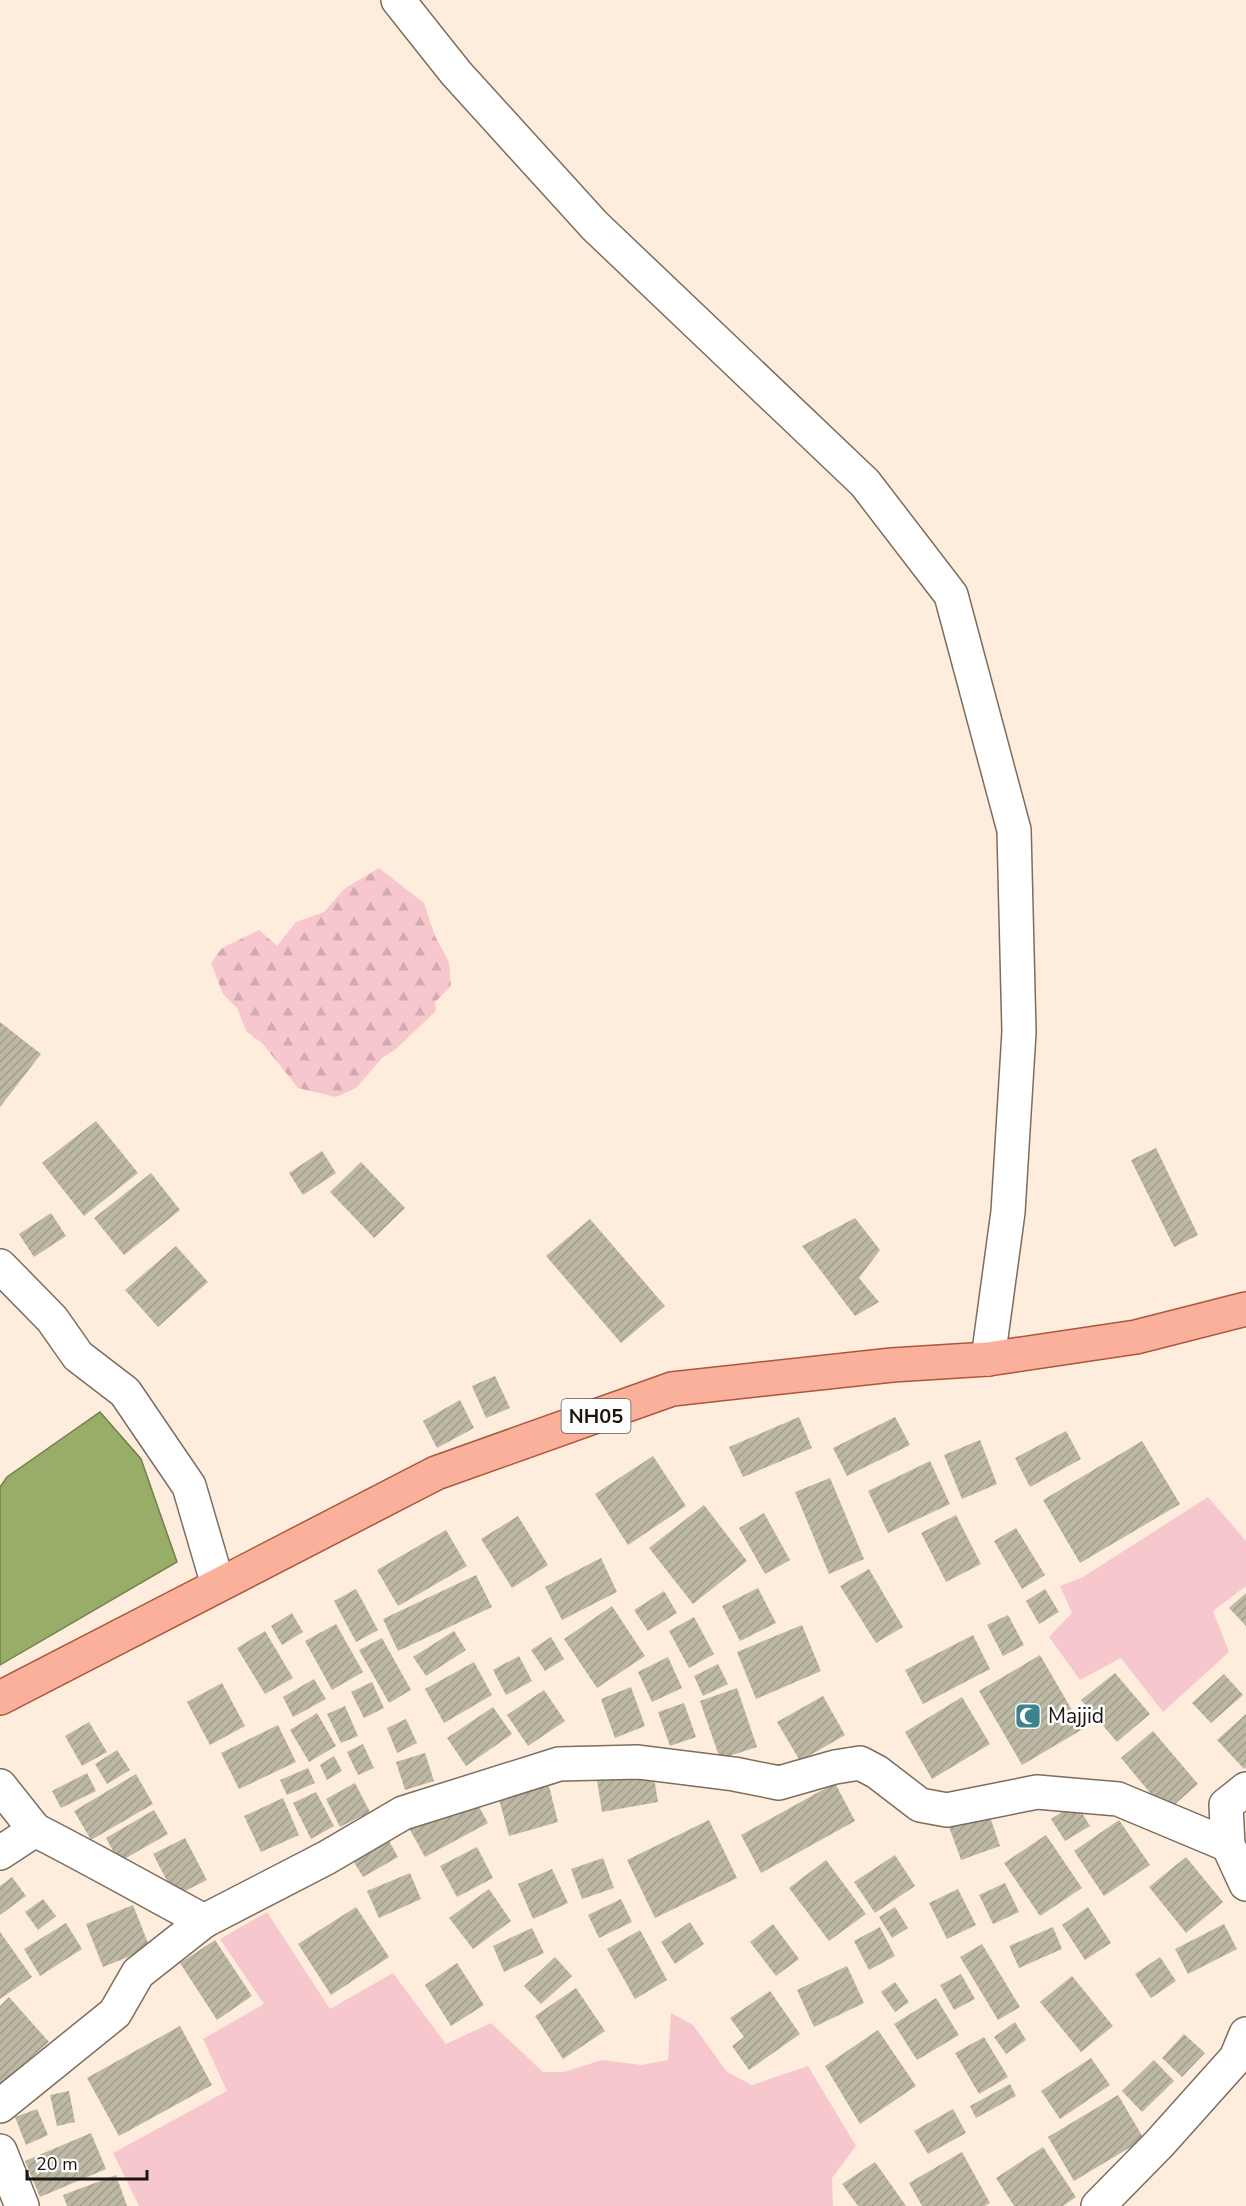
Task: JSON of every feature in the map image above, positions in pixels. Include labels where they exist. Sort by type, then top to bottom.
[{"type":"main road","name":"NH05","points":[[0,1698],[436,1473],[672,1389],[892,1365],[988,1359],[1136,1338],[1246,1309]]},
{"type":"street","points":[[398,0],[456,73],[595,226],[865,483],[951,595],[1014,830],[1019,1032],[1008,1212],[988,1359]]},
{"type":"street","points":[[0,1266],[52,1319],[78,1356],[126,1392],[189,1486],[218,1585]]},
{"type":"street","points":[[0,2106],[115,2013],[138,1973],[204,1921],[326,1858],[403,1813],[559,1764],[638,1762],[779,1783],[835,1767],[860,1763],[877,1772],[920,1805],[947,1810],[1037,1792],[1118,1799],[1228,1845]]},
{"type":"street","points":[[0,1786],[35,1830],[135,1881],[166,1902],[183,1907],[204,1921]]},
{"type":"street","points":[[1246,1789],[1226,1805],[1228,1845],[1246,1884]]},
{"type":"street","points":[[0,1853],[35,1830]]},
{"type":"street","points":[[1098,2206],[1159,2144],[1236,2058],[1246,2034]]},
{"type":"street","points":[[0,2151],[22,2206]]},
{"type":"green space","points":[[379,868],[424,903],[435,936],[449,962],[451,986],[435,1002],[436,1011],[396,1049],[382,1058],[356,1088],[336,1097],[298,1088],[263,1044],[246,1031],[237,1008],[223,994],[211,963],[222,948],[259,930],[277,946],[296,922],[324,912],[344,889]]},
{"type":"green space","points":[[1208,1497],[1246,1541],[1246,1586],[1213,1611],[1229,1652],[1163,1712],[1121,1658],[1080,1680],[1049,1637],[1072,1613],[1060,1586],[1083,1577]]},
{"type":"green space","points":[[267,1912],[330,2009],[393,1973],[446,2044],[491,2023],[543,2072],[564,2072],[602,2060],[642,2065],[668,2060],[671,2013],[693,2025],[727,2072],[752,2085],[808,2066],[856,2146],[832,2178],[833,2206],[139,2206],[113,2153],[227,2091],[203,2039],[264,2004],[220,1939]]},
{"type":"shaded area","points":[[100,1412],[141,1459],[177,1562],[0,1665],[0,1487],[7,1477]]},
{"type":"building","points":[[0,1022],[41,1054],[0,1107]]},
{"type":"building","points":[[96,1121],[138,1173],[84,1216],[42,1163]]},
{"type":"building","points":[[1156,1148],[1198,1235],[1174,1247],[1131,1160]]},
{"type":"building","points":[[322,1151],[336,1173],[303,1195],[289,1173]]},
{"type":"building","points":[[361,1162],[405,1208],[374,1238],[330,1192]]},
{"type":"building","points":[[151,1173],[180,1210],[124,1255],[94,1218]]},
{"type":"building","points":[[51,1213],[66,1236],[34,1257],[19,1234]]},
{"type":"building","points":[[855,1218],[880,1250],[859,1278],[879,1302],[855,1316],[802,1246]]},
{"type":"building","points":[[590,1219],[665,1306],[621,1343],[546,1256]]},
{"type":"building","points":[[176,1246],[208,1282],[158,1327],[125,1290]]},
{"type":"building","points":[[495,1376],[510,1408],[486,1418],[472,1386]]},
{"type":"building","points":[[460,1400],[474,1428],[437,1448],[423,1421]]},
{"type":"building","points":[[799,1417],[812,1448],[743,1477],[729,1447]]},
{"type":"building","points":[[895,1417],[910,1445],[847,1476],[833,1448]]},
{"type":"building","points":[[1066,1431],[1081,1459],[1030,1487],[1015,1458]]},
{"type":"building","points":[[980,1440],[997,1484],[962,1499],[944,1455]]},
{"type":"building","points":[[1142,1441],[1180,1504],[1080,1563],[1043,1500]]},
{"type":"building","points":[[653,1456],[686,1506],[628,1545],[595,1494]]},
{"type":"building","points":[[930,1461],[950,1504],[888,1533],[868,1491]]},
{"type":"building","points":[[830,1478],[864,1559],[829,1574],[795,1492]]},
{"type":"building","points":[[704,1505],[747,1561],[693,1604],[649,1548]]},
{"type":"building","points":[[764,1513],[790,1560],[765,1574],[739,1528]]},
{"type":"building","points":[[956,1515],[981,1564],[946,1582],[921,1533]]},
{"type":"building","points":[[518,1516],[548,1565],[512,1588],[481,1539]]},
{"type":"building","points":[[1016,1528],[1045,1575],[1022,1589],[994,1541]]},
{"type":"building","points":[[446,1530],[467,1566],[398,1606],[377,1570]]},
{"type":"building","points":[[601,1558],[617,1592],[562,1620],[545,1587]]},
{"type":"building","points":[[869,1569],[903,1627],[876,1643],[840,1586]]},
{"type":"building","points":[[476,1575],[492,1607],[398,1651],[383,1619]]},
{"type":"building","points":[[758,1588],[776,1623],[740,1641],[722,1606]]},
{"type":"building","points":[[356,1589],[378,1630],[356,1642],[334,1601]]},
{"type":"building","points":[[1045,1589],[1059,1612],[1039,1624],[1026,1601]]},
{"type":"building","points":[[664,1591],[677,1613],[648,1631],[634,1610]]},
{"type":"building","points":[[1246,1593],[1246,1626],[1229,1608]]},
{"type":"building","points":[[612,1606],[645,1656],[597,1688],[564,1639]]},
{"type":"building","points":[[292,1613],[303,1632],[282,1645],[271,1626]]},
{"type":"building","points":[[1008,1615],[1024,1645],[1003,1656],[987,1625]]},
{"type":"building","points":[[694,1617],[714,1654],[689,1668],[669,1631]]},
{"type":"building","points":[[336,1624],[363,1672],[332,1690],[305,1641]]},
{"type":"building","points":[[802,1625],[821,1671],[756,1699],[737,1652]]},
{"type":"building","points":[[265,1631],[293,1678],[265,1694],[237,1648]]},
{"type":"building","points":[[454,1631],[466,1650],[426,1676],[413,1657]]},
{"type":"building","points":[[973,1635],[990,1669],[923,1704],[905,1670]]},
{"type":"building","points":[[551,1637],[564,1659],[545,1671],[531,1650]]},
{"type":"building","points":[[382,1638],[411,1690],[389,1703],[359,1650]]},
{"type":"building","points":[[1040,1655],[1083,1729],[1022,1765],[979,1691]]},
{"type":"building","points":[[519,1656],[532,1681],[506,1695],[493,1670]]},
{"type":"building","points":[[668,1657],[682,1688],[652,1702],[638,1672]]},
{"type":"building","points":[[474,1662],[492,1695],[444,1723],[425,1689]]},
{"type":"building","points":[[718,1664],[728,1684],[703,1696],[694,1676]]},
{"type":"building","points":[[1115,1673],[1150,1714],[1117,1742],[1081,1700]]},
{"type":"building","points":[[1224,1674],[1243,1695],[1211,1723],[1192,1703]]},
{"type":"building","points":[[314,1679],[326,1699],[293,1717],[283,1697]]},
{"type":"building","points":[[372,1682],[384,1708],[364,1718],[351,1692]]},
{"type":"building","points":[[222,1683],[245,1726],[210,1745],[187,1702]]},
{"type":"building","points":[[631,1687],[645,1726],[615,1738],[601,1699]]},
{"type":"building","points":[[737,1688],[757,1747],[720,1759],[700,1701]]},
{"type":"building","points":[[544,1690],[565,1721],[528,1746],[507,1715]]},
{"type":"building","points":[[823,1696],[845,1735],[800,1761],[777,1722]]},
{"type":"building","points":[[962,1697],[990,1744],[932,1779],[905,1732]]},
{"type":"building","points":[[684,1703],[696,1737],[670,1746],[658,1712]]},
{"type":"building","points":[[345,1706],[358,1736],[341,1743],[327,1714]]},
{"type":"building","points":[[493,1707],[512,1734],[466,1766],[447,1738]]},
{"type":"building","points":[[317,1713],[336,1746],[309,1762],[290,1730]]},
{"type":"building","points":[[1246,1714],[1246,1767],[1244,1769],[1217,1740]]},
{"type":"building","points":[[406,1719],[417,1743],[397,1753],[387,1728]]},
{"type":"building","points":[[89,1722],[107,1752],[82,1766],[65,1736]]},
{"type":"building","points":[[278,1725],[296,1762],[239,1789],[221,1753]]},
{"type":"building","points":[[1153,1731],[1198,1784],[1166,1812],[1121,1758]]},
{"type":"building","points":[[363,1744],[374,1768],[358,1775],[347,1752]]},
{"type":"building","points":[[117,1750],[130,1770],[107,1784],[95,1764]]},
{"type":"building","points":[[425,1753],[434,1781],[405,1790],[396,1762]]},
{"type":"building","points":[[334,1756],[342,1771],[327,1780],[320,1765]]},
{"type":"building","points":[[652,1765],[658,1802],[602,1812],[596,1774]]},
{"type":"building","points":[[308,1768],[315,1783],[287,1795],[280,1780]]},
{"type":"building","points":[[87,1773],[96,1791],[61,1808],[52,1791]]},
{"type":"building","points":[[136,1774],[153,1804],[91,1840],[74,1811]]},
{"type":"building","points":[[547,1778],[558,1822],[509,1836],[497,1792]]},
{"type":"building","points":[[355,1783],[370,1812],[340,1827],[326,1799]]},
{"type":"building","points":[[835,1783],[855,1821],[761,1873],[741,1835]]},
{"type":"building","points":[[316,1792],[334,1826],[311,1839],[293,1803]]},
{"type":"building","points":[[472,1794],[488,1823],[425,1857],[409,1828]]},
{"type":"building","points":[[283,1798],[299,1835],[261,1852],[244,1816]]},
{"type":"building","points":[[1076,1803],[1090,1826],[1065,1841],[1051,1819]]},
{"type":"building","points":[[154,1810],[168,1834],[119,1862],[106,1838]]},
{"type":"building","points":[[988,1811],[1000,1846],[961,1860],[948,1824]]},
{"type":"building","points":[[709,1820],[737,1878],[655,1918],[627,1860]]},
{"type":"building","points":[[1119,1820],[1150,1865],[1104,1896],[1074,1851]]},
{"type":"building","points":[[385,1834],[398,1857],[363,1877],[349,1854]]},
{"type":"building","points":[[1046,1835],[1082,1888],[1040,1916],[1004,1863]]},
{"type":"building","points":[[185,1838],[207,1880],[175,1896],[153,1854]]},
{"type":"building","points":[[477,1847],[493,1878],[457,1897],[440,1866]]},
{"type":"building","points":[[895,1855],[915,1886],[875,1913],[854,1882]]},
{"type":"building","points":[[1186,1857],[1223,1902],[1186,1933],[1149,1887]]},
{"type":"building","points":[[603,1858],[614,1888],[582,1899],[571,1869]]},
{"type":"building","points":[[826,1860],[866,1914],[829,1941],[789,1888]]},
{"type":"building","points":[[552,1869],[568,1903],[533,1919],[518,1884]]},
{"type":"building","points":[[410,1873],[421,1899],[379,1918],[367,1891]]},
{"type":"building","points":[[12,1877],[26,1896],[0,1915],[0,1886]]},
{"type":"building","points":[[1005,1883],[1019,1912],[993,1924],[979,1895]]},
{"type":"building","points":[[489,1889],[511,1921],[473,1949],[449,1918]]},
{"type":"building","points":[[958,1889],[976,1925],[947,1939],[929,1903]]},
{"type":"building","points":[[43,1899],[56,1916],[38,1930],[25,1912]]},
{"type":"building","points":[[621,1899],[632,1922],[599,1938],[588,1915]]},
{"type":"building","points":[[133,1905],[150,1948],[103,1967],[86,1924]]},
{"type":"building","points":[[356,1907],[389,1957],[331,1995],[298,1944]]},
{"type":"building","points":[[895,1907],[908,1928],[892,1938],[879,1917]]},
{"type":"building","points":[[1088,1907],[1111,1943],[1085,1960],[1062,1925]]},
{"type":"building","points":[[690,1922],[704,1944],[675,1964],[661,1942]]},
{"type":"building","points":[[66,1923],[82,1949],[40,1976],[24,1949]]},
{"type":"building","points":[[773,1924],[799,1959],[776,1976],[750,1942]]},
{"type":"building","points":[[1224,1924],[1237,1949],[1188,1974],[1175,1949]]},
{"type":"building","points":[[880,1927],[895,1956],[869,1970],[854,1941]]},
{"type":"building","points":[[1053,1927],[1062,1949],[1019,1968],[1009,1946]]},
{"type":"building","points":[[532,1928],[544,1953],[504,1972],[493,1946]]},
{"type":"building","points":[[640,1930],[667,1980],[635,1999],[607,1949]]},
{"type":"building","points":[[0,1932],[32,1977],[0,1999]]},
{"type":"building","points":[[215,1940],[252,1996],[217,2020],[180,1963]]},
{"type":"building","points":[[982,1944],[1020,2007],[998,2020],[960,1957]]},
{"type":"building","points":[[555,1957],[572,1976],[541,2004],[524,1986]]},
{"type":"building","points":[[1160,1957],[1176,1981],[1151,1998],[1135,1974]]},
{"type":"building","points":[[457,1963],[484,2005],[451,2026],[425,1985]]},
{"type":"building","points":[[847,1966],[864,2003],[814,2027],[797,1990]]},
{"type":"building","points":[[961,1974],[975,1999],[954,2010],[940,1985]]},
{"type":"building","points":[[1072,1976],[1113,2026],[1081,2052],[1040,2002]]},
{"type":"building","points":[[895,1982],[909,2002],[895,2012],[881,1992]]},
{"type":"building","points":[[576,1988],[605,2031],[563,2059],[535,2016]]},
{"type":"building","points":[[770,1991],[800,2034],[749,2070],[732,2046],[744,2037],[730,2018]]},
{"type":"building","points":[[9,1997],[49,2042],[0,2085],[0,2006]]},
{"type":"building","points":[[936,1998],[959,2035],[917,2060],[894,2024]]},
{"type":"building","points":[[1015,2022],[1026,2040],[1006,2054],[994,2037]]},
{"type":"building","points":[[180,2026],[212,2085],[119,2136],[87,2078]]},
{"type":"building","points":[[878,2030],[916,2086],[860,2124],[825,2066]]},
{"type":"building","points":[[1184,2034],[1205,2053],[1182,2077],[1162,2058]]},
{"type":"building","points":[[984,2037],[1008,2077],[979,2094],[955,2053]]},
{"type":"building","points":[[1091,2058],[1110,2085],[1060,2119],[1041,2091]]},
{"type":"building","points":[[1154,2060],[1174,2081],[1142,2112],[1122,2091]]},
{"type":"building","points":[[1010,2084],[1016,2096],[976,2118],[970,2106]]},
{"type":"building","points":[[69,2091],[75,2122],[57,2126],[50,2095]]},
{"type":"building","points":[[1118,2095],[1144,2139],[1074,2181],[1048,2137]]},
{"type":"building","points":[[37,2109],[48,2135],[26,2145],[15,2117]]},
{"type":"building","points":[[953,2109],[966,2133],[928,2154],[914,2131]]},
{"type":"building","points":[[91,2133],[106,2169],[40,2197],[25,2161]]},
{"type":"building","points":[[1043,2147],[1076,2197],[1063,2206],[1014,2206],[996,2178]]},
{"type":"building","points":[[962,2152],[990,2203],[985,2206],[922,2206],[909,2183]]},
{"type":"building","points":[[875,2162],[906,2206],[858,2206],[842,2184]]},
{"type":"building","points":[[116,2175],[127,2206],[67,2206],[63,2195]]},
{"type":"place","name":"Majjid","points":[[1028,1716]]}]
